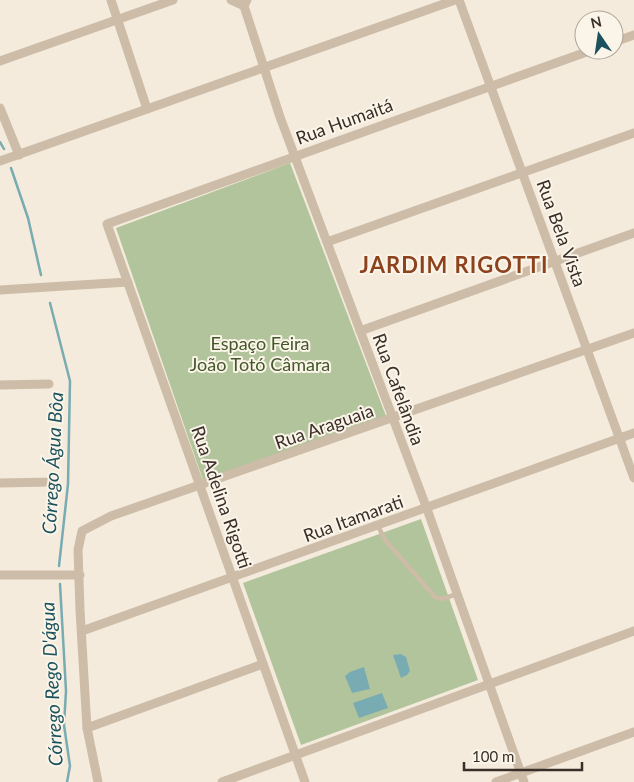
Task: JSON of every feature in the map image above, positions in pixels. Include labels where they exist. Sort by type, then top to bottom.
[{"type":"street","points":[[111,0],[147,109]]},
{"type":"street","points":[[0,61],[172,0]]},
{"type":"street","name":"Rua Cafelândia","points":[[231,0],[246,3],[263,67],[294,156],[393,419],[523,778]]},
{"type":"street","points":[[0,161],[454,0]]},
{"type":"street","name":"Rua Bela Vista","points":[[459,0],[634,478]]},
{"type":"street","name":"Rua Humaitá","points":[[107,224],[574,56]]},
{"type":"street","points":[[0,108],[20,155]]},
{"type":"street","points":[[327,242],[634,133]]},
{"type":"street","name":"Rua Adelina Rigotti","points":[[107,224],[305,782]]},
{"type":"street","points":[[360,331],[634,233]]},
{"type":"street","points":[[0,290],[128,282]]},
{"type":"street","name":"Rua Araguaia","points":[[80,575],[78,550],[82,531],[111,516],[393,419],[634,333]]},
{"type":"street","points":[[0,385],[49,384]]},
{"type":"street","name":"Rua Itamarati","points":[[82,631],[634,433]]},
{"type":"street","points":[[0,483],[52,482]]},
{"type":"street","points":[[0,575],[80,575],[87,728],[98,782]]},
{"type":"street","points":[[222,782],[634,631]]},
{"type":"street","points":[[87,728],[263,664]]},
{"type":"street","points":[[496,782],[523,778],[634,732]]},
{"type":"lane","points":[[378,526],[386,540],[435,597],[442,599],[457,594]]},
{"type":"green space","name":"Espaço Feira João Totó Câmara","points":[[290,163],[386,416],[203,480],[116,228]]},
{"type":"green space","points":[[421,519],[478,680],[301,745],[243,583]]},
{"type":"water","points":[[401,654],[406,657],[410,671],[401,678],[393,655]]},
{"type":"water","points":[[364,667],[370,689],[352,693],[345,676]]},
{"type":"water","points":[[382,693],[388,708],[359,718],[353,703]]},
{"type":"waterway","name":"Córrego Água Bôa","points":[[0,142],[4,149]]},
{"type":"waterway","name":"Córrego Água Bôa","points":[[11,168],[28,218],[41,275]]},
{"type":"waterway","name":"Córrego Água Bôa","points":[[50,303],[70,381],[68,484],[59,566]]},
{"type":"waterway","name":"Córrego Rego D'água","points":[[60,584],[66,691],[64,725],[70,766],[67,782]]},
{"type":"district","name":"JARDIM RIGOTTI","points":[[454,264]]}]
